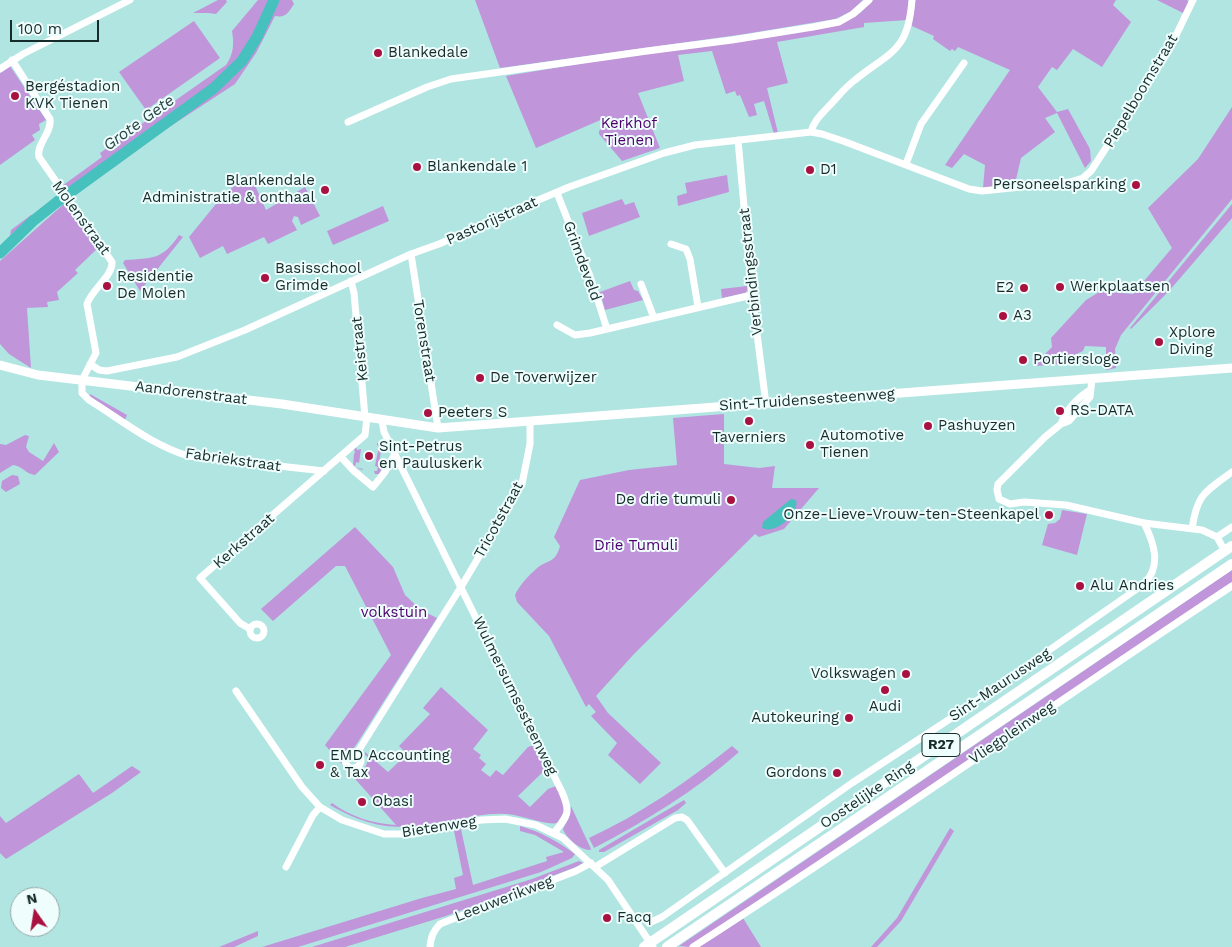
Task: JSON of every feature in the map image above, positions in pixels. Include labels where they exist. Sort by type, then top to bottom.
[{"type":"highway","name":"Oostelijke Ring","points":[[649,945],[1227,546]]},
{"type":"highway","name":"Oostelijke Ring","points":[[667,947],[1232,564]]},
{"type":"main road","name":"Aandorenstraat","points":[[0,365],[28,373],[214,395],[382,420]]},
{"type":"main road","name":"Sint-Truidensesteenweg","points":[[382,420],[438,428],[1232,368]]},
{"type":"street","points":[[0,69],[12,60],[130,0]]},
{"type":"street","points":[[348,122],[427,87],[451,80],[732,40],[839,22],[853,14],[869,0]]},
{"type":"street","points":[[811,132],[815,122],[854,80],[887,58],[900,44],[909,25],[912,0]]},
{"type":"street","name":"Piepelboomstraat","points":[[1083,178],[1091,171],[1165,57],[1193,0]]},
{"type":"street","name":"Molenstraat","points":[[12,60],[50,118],[51,125],[38,153],[43,166],[112,262],[110,271],[89,298],[87,304],[96,353],[82,380]]},
{"type":"street","points":[[906,164],[921,124],[964,63]]},
{"type":"street","name":"Pastorijstraat","points":[[90,364],[99,370],[107,372],[177,357],[245,330],[411,254],[439,244],[556,193],[664,153],[694,145],[811,132],[822,134],[906,164],[969,189],[982,191],[1070,182],[1083,178]]},
{"type":"street","name":"Verbindingsstraat","points":[[738,140],[752,295],[766,404]]},
{"type":"street","name":"Grimdeveld","points":[[556,193],[590,276],[607,329]]},
{"type":"street","points":[[671,244],[686,249],[690,258],[698,307]]},
{"type":"street","name":"Torenstraat","points":[[411,254],[438,428]]},
{"type":"street","name":"Keistraat","points":[[350,282],[354,293],[366,417]]},
{"type":"street","points":[[641,284],[654,318]]},
{"type":"street","points":[[557,325],[576,335],[752,295]]},
{"type":"street","points":[[1092,379],[1090,390],[1081,396],[1063,417],[1061,424],[1032,449],[998,484],[999,499],[1010,504],[1024,502],[1066,505],[1144,523],[1207,532],[1217,537],[1227,546]]},
{"type":"street","name":"Fabriekstraat","points":[[82,380],[82,393],[90,400],[154,443],[172,451],[188,456],[324,471]]},
{"type":"street","name":"Kerkstraat","points":[[250,629],[240,623],[200,578],[365,435],[366,417]]},
{"type":"street","name":"Wulmersumsesteenweg","points":[[382,420],[384,432],[566,802],[568,812],[554,833]]},
{"type":"street","name":"Tricotstraat","points":[[357,753],[461,587],[522,484],[530,444],[530,421]]},
{"type":"street","points":[[341,457],[373,487],[396,454]]},
{"type":"street","points":[[1192,529],[1195,510],[1203,494],[1232,472]]},
{"type":"street","name":"Sint-Maurusweg","points":[[648,923],[662,917],[1144,584],[1151,578],[1156,560],[1151,537],[1144,523]]},
{"type":"street","points":[[1217,537],[1232,527]]},
{"type":"street","name":"Vliegpleinweg","points":[[693,947],[812,871],[1102,672],[1232,586]]},
{"type":"street","name":"Bietenweg","points":[[236,691],[302,787],[320,807],[342,820],[384,834],[413,834],[481,820],[505,819],[536,825],[554,833]]},
{"type":"street","points":[[286,868],[313,815],[320,807]]},
{"type":"street","points":[[593,865],[675,818],[680,817],[687,820],[725,872]]},
{"type":"street","points":[[554,833],[593,865],[618,894],[649,945]]},
{"type":"street","name":"Leeuwerikweg","points":[[430,947],[434,930],[440,924],[593,865]]},
{"type":"green space","points":[[218,0],[226,0],[227,2],[216,14],[193,13]]},
{"type":"green space","points":[[258,0],[292,0],[294,4],[286,14],[275,16],[256,53],[235,84],[154,137],[113,168],[109,162],[67,192],[62,186],[102,157],[100,153],[226,65],[231,57],[233,48],[232,31]]},
{"type":"green space","points":[[475,0],[863,0],[850,12],[835,19],[745,34],[500,68]]},
{"type":"green space","name":"Kerkhof Tienen","points":[[873,0],[909,0],[907,20],[864,23],[864,27],[777,42],[788,83],[767,88],[778,133],[774,134],[764,101],[754,104],[757,115],[749,117],[740,95],[737,96],[735,91],[726,94],[712,51],[678,55],[684,81],[638,93],[660,148],[622,161],[599,134],[599,131],[607,121],[605,118],[536,148],[506,76],[850,19],[860,13]]},
{"type":"green space","points":[[914,0],[1116,0],[1113,5],[1131,22],[1102,67],[1073,49],[1057,70],[1052,67],[1038,87],[1057,112],[1068,109],[1090,149],[1091,161],[1085,168],[1057,113],[1045,118],[1055,132],[1021,158],[1015,184],[983,188],[985,165],[964,154],[952,168],[945,165],[1010,70],[958,47],[955,51],[952,49],[950,51],[933,39],[934,36],[912,26]]},
{"type":"green space","points":[[1157,0],[1187,0],[1189,2],[1183,13]]},
{"type":"green space","points":[[194,21],[220,58],[146,110],[119,72]]},
{"type":"green space","name":"Bergéstadion KVK Tienen","points":[[10,66],[46,120],[39,124],[40,130],[32,135],[35,140],[0,165],[0,73]]},
{"type":"green space","points":[[1232,107],[1232,199],[1121,335],[1115,349],[1116,368],[1106,370],[1106,347],[1085,346],[1083,351],[1061,361],[1060,364],[1036,366],[1036,363],[1052,347],[1051,338],[1086,300],[1101,291],[1133,294],[1172,248],[1148,208],[1198,159]]},
{"type":"green space","points":[[250,174],[266,210],[305,187],[320,216],[301,225],[298,217],[294,216],[292,221],[297,230],[268,244],[264,237],[227,254],[223,246],[200,258],[189,237],[224,194]]},
{"type":"green space","points":[[727,175],[729,192],[678,206],[677,196],[687,193],[685,183]]},
{"type":"green space","points":[[622,199],[625,205],[634,202],[640,217],[589,236],[582,213]]},
{"type":"green space","points":[[66,202],[98,248],[75,270],[78,273],[57,292],[59,300],[47,302],[48,307],[27,308],[31,368],[9,354],[0,344],[0,261]]},
{"type":"green space","points":[[1232,204],[1232,218],[1169,291],[1131,329],[1130,328]]},
{"type":"green space","points":[[383,206],[389,221],[333,245],[327,231]]},
{"type":"green space","points":[[31,215],[36,215],[10,235],[11,230]]},
{"type":"green space","points":[[179,235],[183,237],[140,291],[123,263],[125,260],[156,256],[167,249]]},
{"type":"green space","points":[[630,281],[634,290],[638,291],[643,300],[605,310],[600,292]]},
{"type":"green space","points":[[747,286],[745,293],[722,298],[721,289]]},
{"type":"green space","points":[[90,394],[127,415],[125,420],[89,396]]},
{"type":"green space","name":"Drie Tumuli","points":[[724,414],[724,464],[759,468],[775,466],[772,488],[819,488],[784,529],[759,537],[755,534],[634,654],[596,696],[608,713],[661,763],[640,784],[608,755],[617,743],[591,716],[596,712],[589,704],[586,707],[549,636],[517,602],[515,595],[529,575],[556,556],[560,546],[554,537],[580,480],[629,470],[677,465],[673,418]]},
{"type":"green space","points":[[25,435],[29,436],[26,447],[29,452],[43,461],[54,443],[59,452],[35,475],[13,465],[0,473],[0,444],[6,445]]},
{"type":"green space","points":[[377,443],[382,444],[379,464],[383,466],[379,474],[375,474],[374,471],[377,471],[378,467],[375,466],[379,446]]},
{"type":"green space","points":[[356,447],[357,450],[361,449],[359,463],[356,462],[355,467],[353,466],[354,448]]},
{"type":"green space","points":[[12,475],[18,476],[20,484],[6,492],[1,488],[2,481]]},
{"type":"green space","points":[[1062,510],[1087,514],[1077,555],[1042,545],[1048,524],[1055,523],[1060,519]]},
{"type":"green space","name":"volkstuin","points":[[355,527],[393,567],[405,595],[421,610],[437,618],[356,745],[345,753],[342,759],[345,766],[355,770],[358,774],[366,764],[367,756],[365,752],[388,772],[407,754],[399,746],[430,714],[423,708],[441,687],[488,730],[473,749],[481,755],[479,758],[486,764],[481,770],[490,777],[496,770],[503,775],[528,747],[534,745],[546,769],[518,796],[530,807],[548,789],[556,786],[564,805],[563,813],[557,823],[547,823],[499,814],[421,826],[391,826],[362,820],[330,805],[332,803],[363,819],[396,825],[325,745],[391,655],[345,566],[336,566],[273,621],[261,609]]},
{"type":"green space","points":[[1232,570],[1232,582],[690,947],[679,946]]},
{"type":"green space","points":[[732,746],[739,752],[705,780],[651,816],[594,848],[589,838],[664,796]]},
{"type":"green space","points":[[132,766],[141,772],[112,793],[6,859],[0,853],[0,816],[6,823],[79,774],[93,793]]},
{"type":"green space","points":[[684,800],[686,803],[678,810],[604,852],[599,852],[599,850]]},
{"type":"green space","points":[[571,806],[590,850],[574,843],[563,829],[569,817]]},
{"type":"green space","points":[[520,826],[549,837],[575,854],[572,858],[541,872],[298,947],[262,947],[456,889],[454,878],[463,875],[454,831],[461,829],[473,885],[547,861],[546,857],[564,852],[535,835],[520,831]]},
{"type":"green space","points":[[950,828],[954,831],[901,921],[877,947],[871,947],[897,918]]},
{"type":"green space","points":[[579,861],[583,863],[446,916],[345,947],[312,947],[532,879]]},
{"type":"green space","points":[[743,918],[761,947],[698,947]]},
{"type":"green space","points":[[258,931],[258,936],[234,947],[219,947]]},
{"type":"water","points":[[791,499],[796,500],[796,505],[786,522],[774,528],[762,528],[763,522]]},
{"type":"waterway","name":"Grote Gete","points":[[0,253],[33,221],[57,202],[214,88],[242,61],[257,37],[274,0]]},
{"type":"place","name":"Blankedale","points":[[378,53]]},
{"type":"place","name":"Bergéstadion KVK Tienen","points":[[15,96]]},
{"type":"place","name":"Blankendale 1","points":[[417,167]]},
{"type":"place","name":"D1","points":[[810,170]]},
{"type":"place","name":"Personeelsparking","points":[[1136,185]]},
{"type":"place","name":"Blankendale Administratie & onthaal","points":[[325,190]]},
{"type":"place","name":"Basisschool Grimde","points":[[265,278]]},
{"type":"place","name":"Residentie De Molen","points":[[107,286]]},
{"type":"place","name":"Werkplaatsen","points":[[1060,287]]},
{"type":"place","name":"E2","points":[[1024,288]]},
{"type":"place","name":"A3","points":[[1003,316]]},
{"type":"place","name":"Xplore Diving","points":[[1159,342]]},
{"type":"place","name":"Portiersloge","points":[[1023,360]]},
{"type":"place","name":"De Toverwijzer","points":[[480,378]]},
{"type":"place","name":"RS-DATA","points":[[1060,411]]},
{"type":"place","name":"Peeters S","points":[[428,413]]},
{"type":"place","name":"Taverniers","points":[[749,421]]},
{"type":"place","name":"Pashuyzen","points":[[928,426]]},
{"type":"place","name":"Automotive Tienen","points":[[810,445]]},
{"type":"place","name":"Sint-Petrus en Pauluskerk","points":[[369,456]]},
{"type":"place","name":"De drie tumuli","points":[[731,500]]},
{"type":"place","name":"Onze-Lieve-Vrouw-ten-Steenkapel","points":[[1049,515]]},
{"type":"place","name":"Alu Andries","points":[[1080,586]]},
{"type":"place","name":"Volkswagen","points":[[906,674]]},
{"type":"place","name":"Audi","points":[[885,690]]},
{"type":"place","name":"Autokeuring","points":[[849,718]]},
{"type":"place","name":"EMD Accounting & Tax","points":[[320,765]]},
{"type":"place","name":"Gordons","points":[[837,773]]},
{"type":"place","name":"Obasi","points":[[362,802]]},
{"type":"place","name":"Facq","points":[[607,918]]}]
